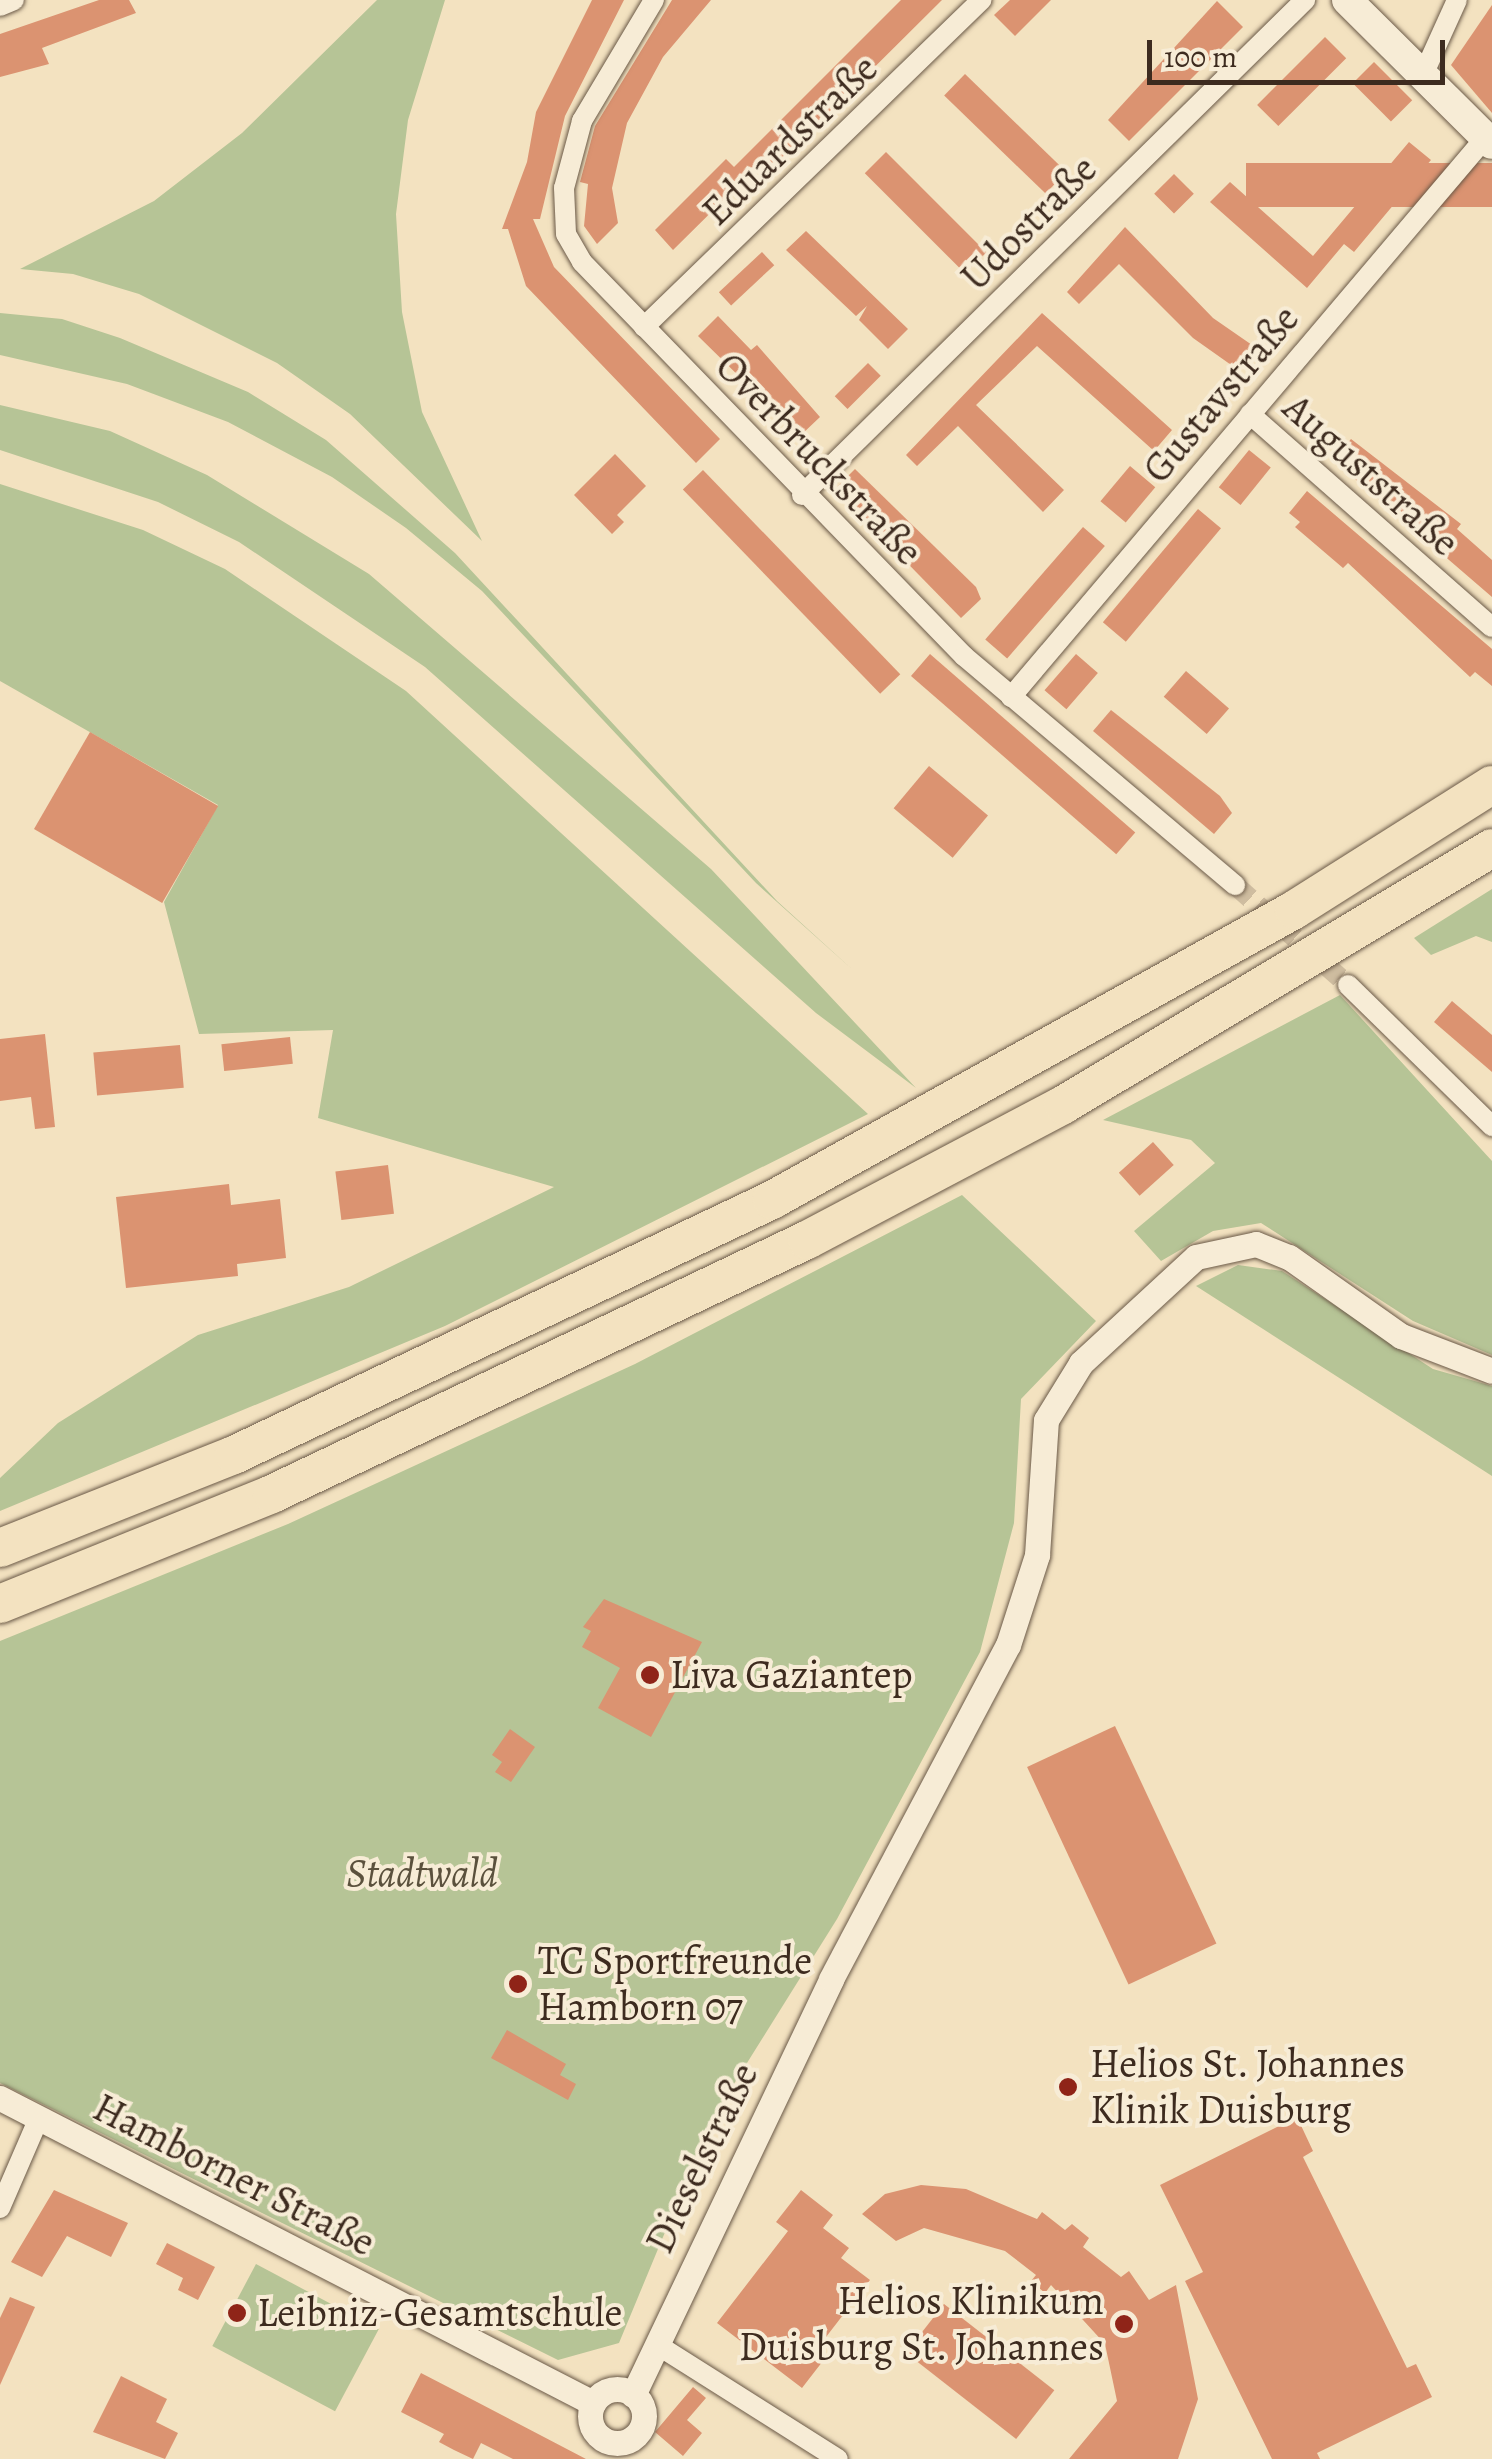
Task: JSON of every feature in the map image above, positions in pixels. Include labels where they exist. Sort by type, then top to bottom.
[{"type":"highway","points":[[0,1548],[234,1454],[772,1200],[1027,1064],[1492,785]]},
{"type":"highway","points":[[0,1604],[272,1494],[807,1240],[1063,1104],[1492,848]]},
{"type":"main road","points":[[1347,0],[1488,141]]},
{"type":"street","points":[[0,6],[14,0]]},
{"type":"street","name":"Overbruckstraße","points":[[654,0],[582,122],[564,188],[566,234],[644,328],[802,495],[1011,697],[1234,884]]},
{"type":"street","name":"Eduardstraße","points":[[644,328],[982,0]]},
{"type":"street","name":"Udostraße","points":[[802,495],[1305,0]]},
{"type":"street","points":[[1422,75],[1457,0]]},
{"type":"street","name":"Gustavstraße","points":[[1011,697],[1488,141]]},
{"type":"street","name":"Auguststraße","points":[[1250,414],[1492,627]]},
{"type":"street","points":[[1348,985],[1492,1126]]},
{"type":"street","name":"Dieselstraße","points":[[593,2403],[594,2432],[620,2451],[643,2423],[634,2394],[656,2344],[831,1979],[1008,1645],[1037,1555],[1046,1420],[1060,1388],[1103,1341],[1178,1271],[1210,1249],[1256,1244],[1289,1256],[1401,1336],[1492,1371]]},
{"type":"street","name":"Hamborner Straße","points":[[0,2098],[593,2403]]},
{"type":"street","points":[[0,2208],[39,2118]]},
{"type":"street","points":[[656,2344],[838,2459]]},
{"type":"street","points":[[593,2403],[609,2390],[634,2394]]},
{"type":"green space","points":[[377,0],[445,0],[408,120],[396,214],[402,312],[422,412],[482,541],[350,414],[277,363],[139,294],[73,274],[20,269],[154,201],[242,133]]},
{"type":"green space","points":[[0,313],[62,319],[120,338],[248,392],[326,440],[455,553],[777,901],[854,971],[756,883],[482,591],[406,528],[332,477],[228,422],[127,384],[0,355]]},
{"type":"green space","points":[[0,405],[110,431],[207,475],[369,574],[711,869],[916,1088],[816,1013],[425,667],[239,542],[158,502],[0,450]]},
{"type":"green space","points":[[0,484],[143,530],[225,569],[406,691],[868,1114],[445,1326],[0,1511],[0,1478],[58,1423],[198,1335],[349,1287],[554,1187],[318,1118],[333,1030],[199,1034],[164,902],[218,805],[0,681]]},
{"type":"green space","points":[[1492,889],[1492,942],[1476,936],[1431,955],[1414,938]]},
{"type":"green space","points":[[1340,995],[1492,1161],[1492,1355],[1413,1321],[1261,1223],[1213,1231],[1161,1261],[1134,1231],[1215,1163],[1191,1140],[1103,1120]]},
{"type":"green space","name":"Stadtwald","points":[[962,1195],[1096,1321],[1021,1399],[1014,1523],[980,1652],[837,1919],[712,2119],[619,2343],[558,2360],[0,2083],[0,1641],[288,1524],[635,1364]]},
{"type":"green space","points":[[1238,1265],[1282,1271],[1433,1369],[1492,1386],[1492,1476],[1196,1286]]},
{"type":"green space","points":[[256,2264],[379,2329],[335,2411],[212,2346]]},
{"type":"building","points":[[99,0],[129,0],[136,13],[42,48],[49,64],[0,77],[0,34]]},
{"type":"building","points":[[592,0],[624,0],[565,116],[540,219],[533,219],[554,267],[720,439],[696,463],[526,286],[508,229],[502,229],[527,162],[536,112]]},
{"type":"building","points":[[672,0],[711,0],[663,57],[627,123],[612,188],[618,223],[597,244],[584,226],[588,184],[580,182],[595,126]]},
{"type":"building","points":[[901,0],[942,0],[772,169],[764,160],[673,250],[655,230],[726,159],[734,167]]},
{"type":"building","points":[[1010,0],[1051,0],[1015,36],[994,15]]},
{"type":"building","points":[[1217,1],[1243,27],[1129,141],[1108,120]]},
{"type":"building","points":[[1492,5],[1492,113],[1451,65]]},
{"type":"building","points":[[1325,37],[1346,58],[1278,126],[1257,105]]},
{"type":"building","points":[[1374,62],[1412,100],[1391,121],[1353,83]]},
{"type":"building","points":[[965,74],[1066,172],[1046,194],[944,96]]},
{"type":"building","points":[[1409,142],[1431,160],[1354,252],[1344,244],[1307,288],[1210,202],[1230,182],[1313,256]]},
{"type":"building","points":[[886,152],[986,252],[965,274],[865,173]]},
{"type":"building","points":[[1246,163],[1492,163],[1492,207],[1246,207]]},
{"type":"building","points":[[1174,174],[1194,194],[1174,214],[1154,194]]},
{"type":"building","points":[[1125,227],[1213,318],[1252,345],[1234,367],[1193,338],[1119,264],[1079,304],[1067,292]]},
{"type":"building","points":[[806,231],[908,329],[888,349],[859,320],[867,306],[856,316],[786,250]]},
{"type":"building","points":[[762,252],[774,265],[731,305],[719,292]]},
{"type":"building","points":[[1042,313],[1172,430],[1154,451],[1037,346],[976,405],[1064,490],[1043,512],[958,426],[917,466],[906,455]]},
{"type":"building","points":[[718,316],[751,350],[757,345],[820,417],[800,436],[698,336]]},
{"type":"building","points":[[868,363],[881,376],[847,409],[835,396]]},
{"type":"building","points":[[1351,439],[1461,524],[1457,529],[1492,560],[1492,597],[1333,460]]},
{"type":"building","points":[[1249,450],[1271,468],[1241,505],[1219,487]]},
{"type":"building","points":[[615,454],[646,486],[617,515],[624,522],[612,534],[574,495]]},
{"type":"building","points":[[1130,466],[1155,487],[1126,522],[1100,501]]},
{"type":"building","points":[[855,469],[976,587],[981,599],[961,618],[835,489]]},
{"type":"building","points":[[703,470],[900,674],[880,694],[683,489]]},
{"type":"building","points":[[1307,491],[1492,649],[1492,686],[1475,672],[1470,677],[1348,563],[1343,568],[1295,527],[1300,522],[1289,513]]},
{"type":"building","points":[[1198,509],[1221,528],[1126,642],[1103,622]]},
{"type":"building","points":[[1083,527],[1105,546],[1007,658],[985,639]]},
{"type":"building","points":[[930,654],[1135,832],[1116,854],[911,676]]},
{"type":"building","points":[[1076,654],[1098,673],[1066,709],[1045,690]]},
{"type":"building","points":[[1186,671],[1229,708],[1207,734],[1164,697]]},
{"type":"building","points":[[1111,710],[1220,796],[1232,813],[1214,834],[1093,731]]},
{"type":"building","points":[[90,732],[218,806],[162,903],[34,829]]},
{"type":"building","points":[[929,766],[988,815],[953,858],[894,808]]},
{"type":"building","points":[[1452,1001],[1492,1035],[1492,1072],[1434,1022]]},
{"type":"building","points":[[45,1034],[55,1127],[35,1129],[31,1097],[0,1101],[0,1039]]},
{"type":"building","points":[[290,1037],[293,1064],[224,1071],[221,1044]]},
{"type":"building","points":[[180,1045],[184,1088],[97,1095],[93,1053]]},
{"type":"building","points":[[1153,1142],[1174,1165],[1140,1196],[1119,1173]]},
{"type":"building","points":[[388,1165],[394,1214],[341,1220],[335,1171]]},
{"type":"building","points":[[229,1184],[231,1205],[280,1199],[286,1258],[237,1264],[238,1276],[126,1288],[116,1197]]},
{"type":"building","name":"Liva Gaziantep","points":[[604,1599],[702,1642],[651,1737],[598,1708],[620,1668],[582,1647],[591,1631],[583,1627]]},
{"type":"building","points":[[1115,1726],[1216,1944],[1129,1985],[1027,1767]]},
{"type":"building","points":[[510,1729],[535,1747],[511,1782],[495,1772],[502,1762],[492,1755]]},
{"type":"building","points":[[507,2030],[566,2064],[560,2075],[576,2084],[568,2100],[491,2058]]},
{"type":"building","name":"Helios St. Johannes Klinik Duisburg","points":[[1297,2117],[1313,2151],[1303,2157],[1407,2368],[1416,2364],[1432,2397],[1317,2453],[1320,2459],[1272,2459],[1185,2281],[1203,2272],[1160,2185]]},
{"type":"building","name":"Helios Klinikum Duisburg St. Johannes","points":[[921,2185],[966,2189],[1037,2219],[1042,2212],[1065,2230],[1072,2224],[1089,2238],[1083,2247],[1121,2277],[1129,2271],[1149,2300],[1176,2285],[1198,2399],[1178,2459],[1069,2459],[1117,2401],[1105,2344],[1051,2285],[1045,2293],[1031,2281],[1036,2275],[1005,2251],[924,2228],[896,2241],[862,2214],[885,2194]]},
{"type":"building","points":[[54,2190],[128,2223],[111,2257],[67,2236],[42,2277],[11,2262]]},
{"type":"building","points":[[801,2190],[833,2215],[823,2228],[849,2248],[841,2258],[870,2280],[816,2350],[826,2357],[802,2388],[717,2323],[788,2231],[776,2222]]},
{"type":"building","points":[[167,2243],[215,2267],[198,2300],[178,2290],[183,2278],[156,2264]]},
{"type":"building","points":[[10,2297],[35,2307],[0,2385],[0,2318]]},
{"type":"building","points":[[944,2304],[1054,2390],[1016,2439],[906,2353]]},
{"type":"building","points":[[421,2373],[586,2459],[513,2459],[481,2443],[473,2459],[454,2450],[439,2442],[444,2434],[401,2412]]},
{"type":"building","points":[[121,2376],[167,2399],[156,2422],[178,2433],[165,2459],[93,2432]]},
{"type":"building","points":[[693,2387],[706,2398],[687,2420],[702,2433],[683,2456],[655,2432]]},
{"type":"tunnel","points":[[1235,885],[1348,985]]},
{"type":"place","name":"Liva Gaziantep","points":[[650,1675]]},
{"type":"place","name":"TC Sportfreunde Hamborn 07","points":[[518,1984]]},
{"type":"place","name":"Helios St. Johannes Klinik Duisburg","points":[[1068,2087]]},
{"type":"place","name":"Leibniz-Gesamtschule","points":[[237,2313]]},
{"type":"place","name":"Helios Klinikum Duisburg St. Johannes","points":[[1124,2324]]}]
